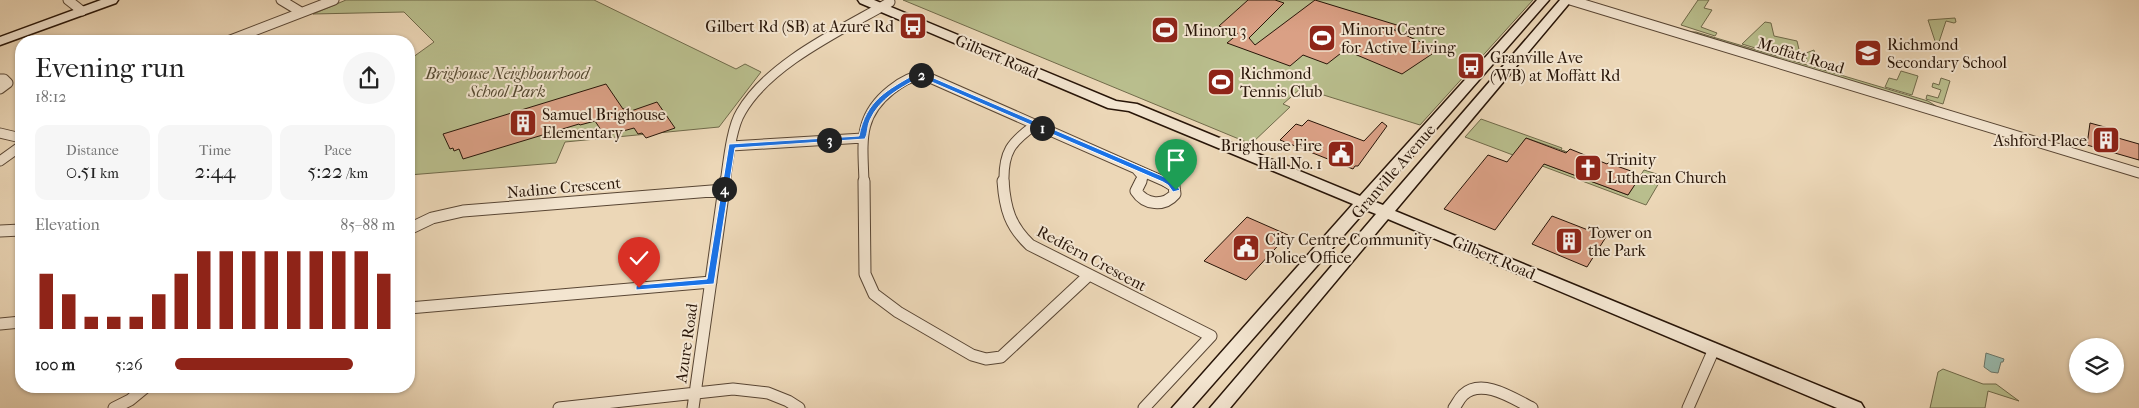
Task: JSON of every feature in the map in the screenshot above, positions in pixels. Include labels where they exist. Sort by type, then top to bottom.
[{"type":"main road","points":[[0,40],[112,0]]},
{"type":"main road","name":"Gilbert Road","points":[[864,0],[885,3],[1121,98],[1132,107],[1855,408]]},
{"type":"main road","name":"Granville Avenue","points":[[1181,408],[1543,0]]},
{"type":"main road","name":"Granville Avenue","points":[[1218,408],[1568,0]]},
{"type":"street","points":[[68,0],[82,11]]},
{"type":"street","points":[[281,0],[301,12]]},
{"type":"street","points":[[310,0],[320,6]]},
{"type":"street","points":[[244,35],[334,0]]},
{"type":"street","name":"Moffatt Road","points":[[1568,0],[2139,173]]},
{"type":"street","name":"Azure Road","points":[[693,408],[724,190],[740,113],[760,86],[774,72],[885,3]]},
{"type":"street","points":[[1089,275],[1001,357],[993,360],[972,355],[898,312],[874,294],[865,274],[862,138],[865,122],[876,103],[890,91],[919,75],[1171,183],[1176,190],[1173,197],[1159,203],[1142,199],[1136,192],[1143,177],[1136,169]]},
{"type":"street","points":[[0,79],[4,79],[8,83],[0,90]]},
{"type":"street","name":"Redfern Crescent","points":[[1035,124],[1013,144],[1006,155],[1003,167],[1003,180],[1013,225],[1018,234],[1030,245],[1211,336],[1144,408]]},
{"type":"street","points":[[0,132],[15,136]]},
{"type":"street","points":[[732,146],[862,138]]},
{"type":"street","points":[[0,161],[15,150]]},
{"type":"street","name":"Nadine Crescent","points":[[415,225],[432,218],[463,211],[724,190]]},
{"type":"street","points":[[0,232],[15,231]]},
{"type":"street","points":[[415,308],[711,282]]},
{"type":"street","points":[[0,324],[15,323]]},
{"type":"street","points":[[1688,408],[1714,349]]},
{"type":"street","points":[[1454,408],[1463,394],[1472,389],[1485,387],[1532,408]]},
{"type":"street","points":[[559,408],[695,394],[723,389],[745,389],[768,393],[788,401],[799,408]]},
{"type":"street","points":[[114,408],[130,400],[138,393]]},
{"type":"green space","name":"Brighouse Neighbourhood School Park","points":[[346,0],[594,0],[736,69],[745,64],[761,72],[719,127],[565,142],[556,163],[415,175],[415,56],[434,42],[404,12],[313,14]]},
{"type":"green space","points":[[903,0],[1533,0],[1420,125],[1301,88],[1283,104],[1290,107],[1251,144]]},
{"type":"green space","points":[[1698,0],[1709,0],[1704,8],[1712,10],[1701,27],[1717,33],[1715,36],[1681,25]]},
{"type":"green space","points":[[1955,18],[1956,22],[1954,23],[1946,21],[1938,45],[1936,44],[1928,20]]},
{"type":"green space","points":[[1765,22],[1771,23],[1774,36],[1797,41],[1802,62],[1742,44]]},
{"type":"green space","points":[[1690,32],[1696,32],[1928,101],[1939,108],[1937,109]]},
{"type":"green space","points":[[1814,50],[1816,60],[1835,64],[1831,71],[1807,63],[1806,53]]},
{"type":"green space","points":[[1901,71],[1918,76],[1912,95],[1885,87],[1889,78],[1897,80]]},
{"type":"green space","points":[[1941,78],[1950,81],[1943,104],[1926,99],[1927,95],[1938,98],[1941,90],[1932,87],[1933,83],[1939,85]]},
{"type":"green space","points":[[1481,119],[1562,148],[1561,150],[1526,138],[1515,153],[1628,195],[1644,170],[1663,176],[1646,205],[1465,137]]},
{"type":"green space","points":[[1943,369],[1983,384],[1996,384],[2019,401],[1988,391],[1985,408],[1930,408],[1938,372]]},
{"type":"shaded area","points":[[1986,353],[2004,359],[2001,362],[1998,373],[1991,372],[1984,367]]},
{"type":"building","name":"Minoru Centre for Active Living","points":[[1248,0],[1275,0],[1284,3],[1249,38],[1255,45],[1315,0],[1400,26],[1394,30],[1438,50],[1402,74],[1345,50],[1327,64],[1303,55],[1290,66],[1227,43],[1238,34],[1219,26]]},
{"type":"building","name":"Samuel Brighouse Elementary","points":[[606,84],[623,109],[628,107],[631,111],[657,102],[675,128],[646,138],[642,133],[638,134],[634,128],[605,136],[595,121],[579,124],[463,159],[459,149],[454,151],[453,148],[450,149],[443,134]]},
{"type":"building","name":"Brighouse Fire Hall No. 1","points":[[1308,120],[1364,141],[1382,122],[1387,126],[1358,166],[1355,166],[1353,169],[1280,140],[1296,124],[1302,126]]},
{"type":"building","name":"Ashford Place","points":[[2090,123],[2112,129],[2111,136],[2139,144],[2139,160],[2087,145]]},
{"type":"building","points":[[1526,138],[1566,153],[1570,149],[1607,164],[1631,171],[1629,173],[1640,177],[1628,195],[1544,164],[1495,230],[1444,209],[1488,155],[1507,162]]},
{"type":"building","name":"Tower on the Park","points":[[1552,216],[1606,237],[1587,267],[1532,244]]},
{"type":"building","name":"City Centre Community Police Office","points":[[1247,217],[1288,235],[1246,280],[1204,261]]},
{"type":"place","name":"Gilbert Rd (SB) at Azure Rd","points":[[913,26]]},
{"type":"place","name":"Minoru 3","points":[[1165,30]]},
{"type":"place","name":"Minoru Centre for Active Living","points":[[1322,38]]},
{"type":"place","name":"Richmond Secondary School","points":[[1868,53]]},
{"type":"place","name":"Granville Ave (WB) at Moffatt Rd","points":[[1471,66]]},
{"type":"place","name":"Richmond Tennis Club","points":[[1221,82]]},
{"type":"place","name":"Samuel Brighouse Elementary","points":[[523,123]]},
{"type":"place","name":"Ashford Place","points":[[2106,140]]},
{"type":"place","name":"Brighouse Fire Hall No. 1","points":[[1341,154]]},
{"type":"place","name":"Trinity Lutheran Church","points":[[1588,168]]},
{"type":"place","name":"Tower on the Park","points":[[1569,241]]},
{"type":"place","name":"City Centre Community Police Office","points":[[1246,248]]},
{"type":"route","points":[[639,288],[711,282],[732,146],[862,138],[865,122],[876,103],[890,91],[912,77],[919,75],[926,76],[1138,170],[1166,180],[1176,190]]}]
